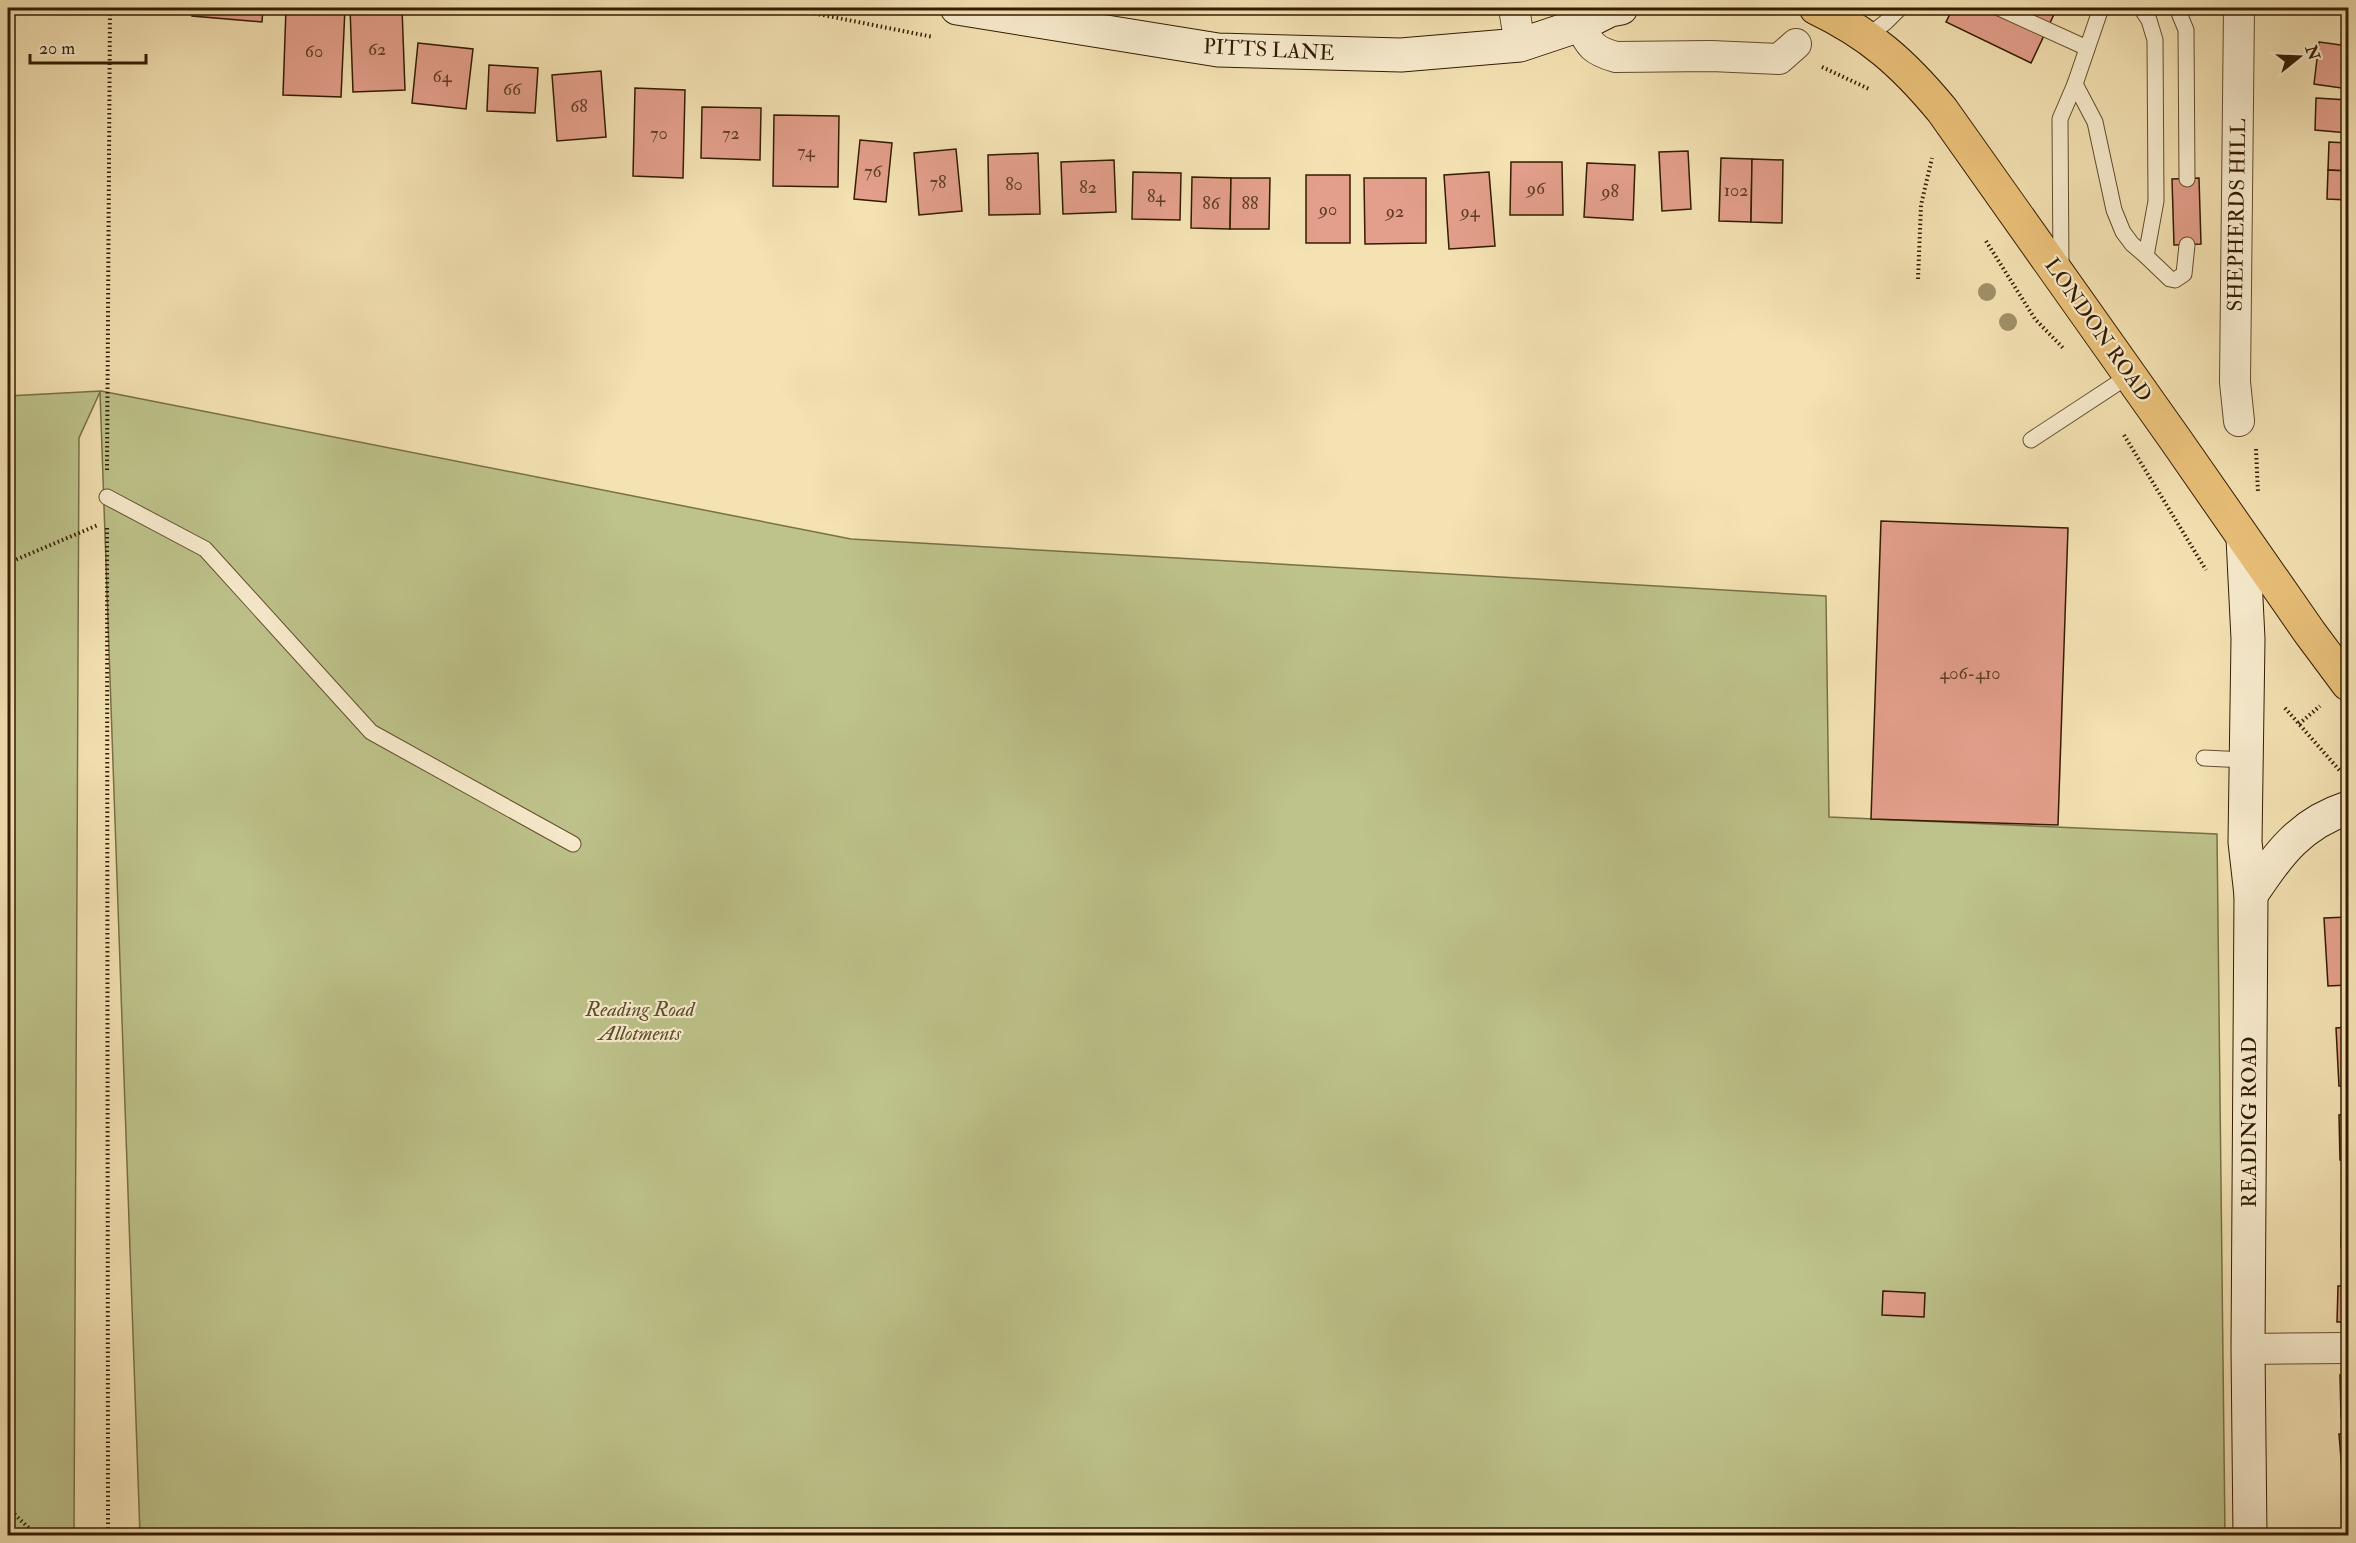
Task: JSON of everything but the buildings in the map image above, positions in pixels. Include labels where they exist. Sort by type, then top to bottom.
[{"type":"main road","name":"LONDON ROAD","points":[[1816,8],[1868,36],[1902,64],[1942,110],[2310,633],[2349,684]]},
{"type":"street","name":"PITTS LANE","points":[[957,8],[1218,50],[1401,55],[1520,45],[1580,25],[1614,8]]},
{"type":"street","points":[[1514,8],[1520,45]]},
{"type":"street","name":"SHEPHERDS HILL","points":[[2239,8],[2235,381],[2239,421]]},
{"type":"street","points":[[1580,25],[1589,44],[1602,53],[1616,57],[1711,56],[1779,59],[1796,44]]},
{"type":"street","name":"READING ROAD","points":[[2243,538],[2248,639],[2245,842],[2251,895],[2248,1349],[2250,1536]]},
{"type":"street","points":[[2251,895],[2289,844],[2303,831],[2318,820],[2349,808]]},
{"type":"street","points":[[2248,1349],[2349,1348]]},
{"type":"lane","points":[[1868,36],[1900,8]]},
{"type":"lane","points":[[1999,8],[2087,48]]},
{"type":"lane","points":[[2061,278],[2060,119],[2075,84],[2101,8]]},
{"type":"lane","points":[[2141,8],[2149,20],[2155,40],[2156,201],[2146,256]]},
{"type":"lane","points":[[2177,8],[2186,30],[2187,179]]},
{"type":"lane","points":[[2075,84],[2095,122],[2115,210],[2123,232],[2132,244],[2170,279],[2175,280],[2184,274],[2187,244]]},
{"type":"lane","points":[[2031,440],[2130,375]]},
{"type":"lane","points":[[107,497],[205,549],[371,732],[573,844]]},
{"type":"lane","points":[[2204,758],[2245,760]]},
{"type":"path","points":[[107,497],[110,8]]},
{"type":"path","points":[[1843,78],[1868,88],[1878,95]]},
{"type":"path","points":[[1918,279],[1921,205],[1933,155],[1939,164]]},
{"type":"path","points":[[1981,232],[2035,319],[2066,351]]},
{"type":"path","points":[[2122,432],[2208,573]]},
{"type":"path","points":[[2256,447],[2259,500]]},
{"type":"path","points":[[8,563],[107,521],[108,1536]]},
{"type":"path","points":[[2280,703],[2348,780]]},
{"type":"path","points":[[2299,724],[2319,706]]},
{"type":"path","points":[[8,1508],[37,1536]]},
{"type":"green space","name":"Reading Road Allotments","points":[[101,391],[851,539],[1826,596],[1829,817],[2217,834],[2225,1535],[140,1535],[100,392],[79,438],[74,1535],[8,1536],[8,396]]}]
